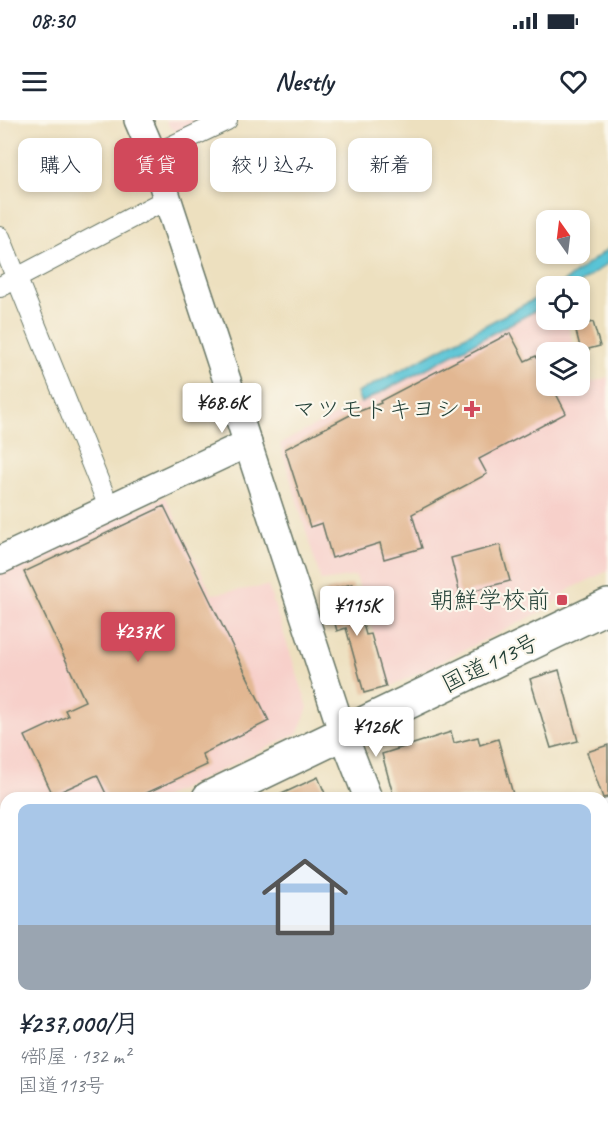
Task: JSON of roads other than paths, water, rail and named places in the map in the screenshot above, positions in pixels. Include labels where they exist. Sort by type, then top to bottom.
[{"type":"highway","name":"国道113号","points":[[222,792],[608,606]]},
{"type":"street","points":[[138,120],[146,138]]},
{"type":"street","points":[[189,138],[227,120]]},
{"type":"street","points":[[165,192],[343,735],[366,792]]},
{"type":"street","points":[[8,283],[167,199]]},
{"type":"street","points":[[0,237],[8,283],[108,507]]},
{"type":"street","points":[[0,560],[248,442]]},
{"type":"water","points":[[608,249],[608,263],[590,276],[572,276],[590,264]]},
{"type":"water","points":[[536,298],[536,310],[361,403],[357,393]]},
{"type":"place","name":"マツモトキヨシ","points":[[472,409]]},
{"type":"place","name":"朝鮮学校前","points":[[562,600]]}]
